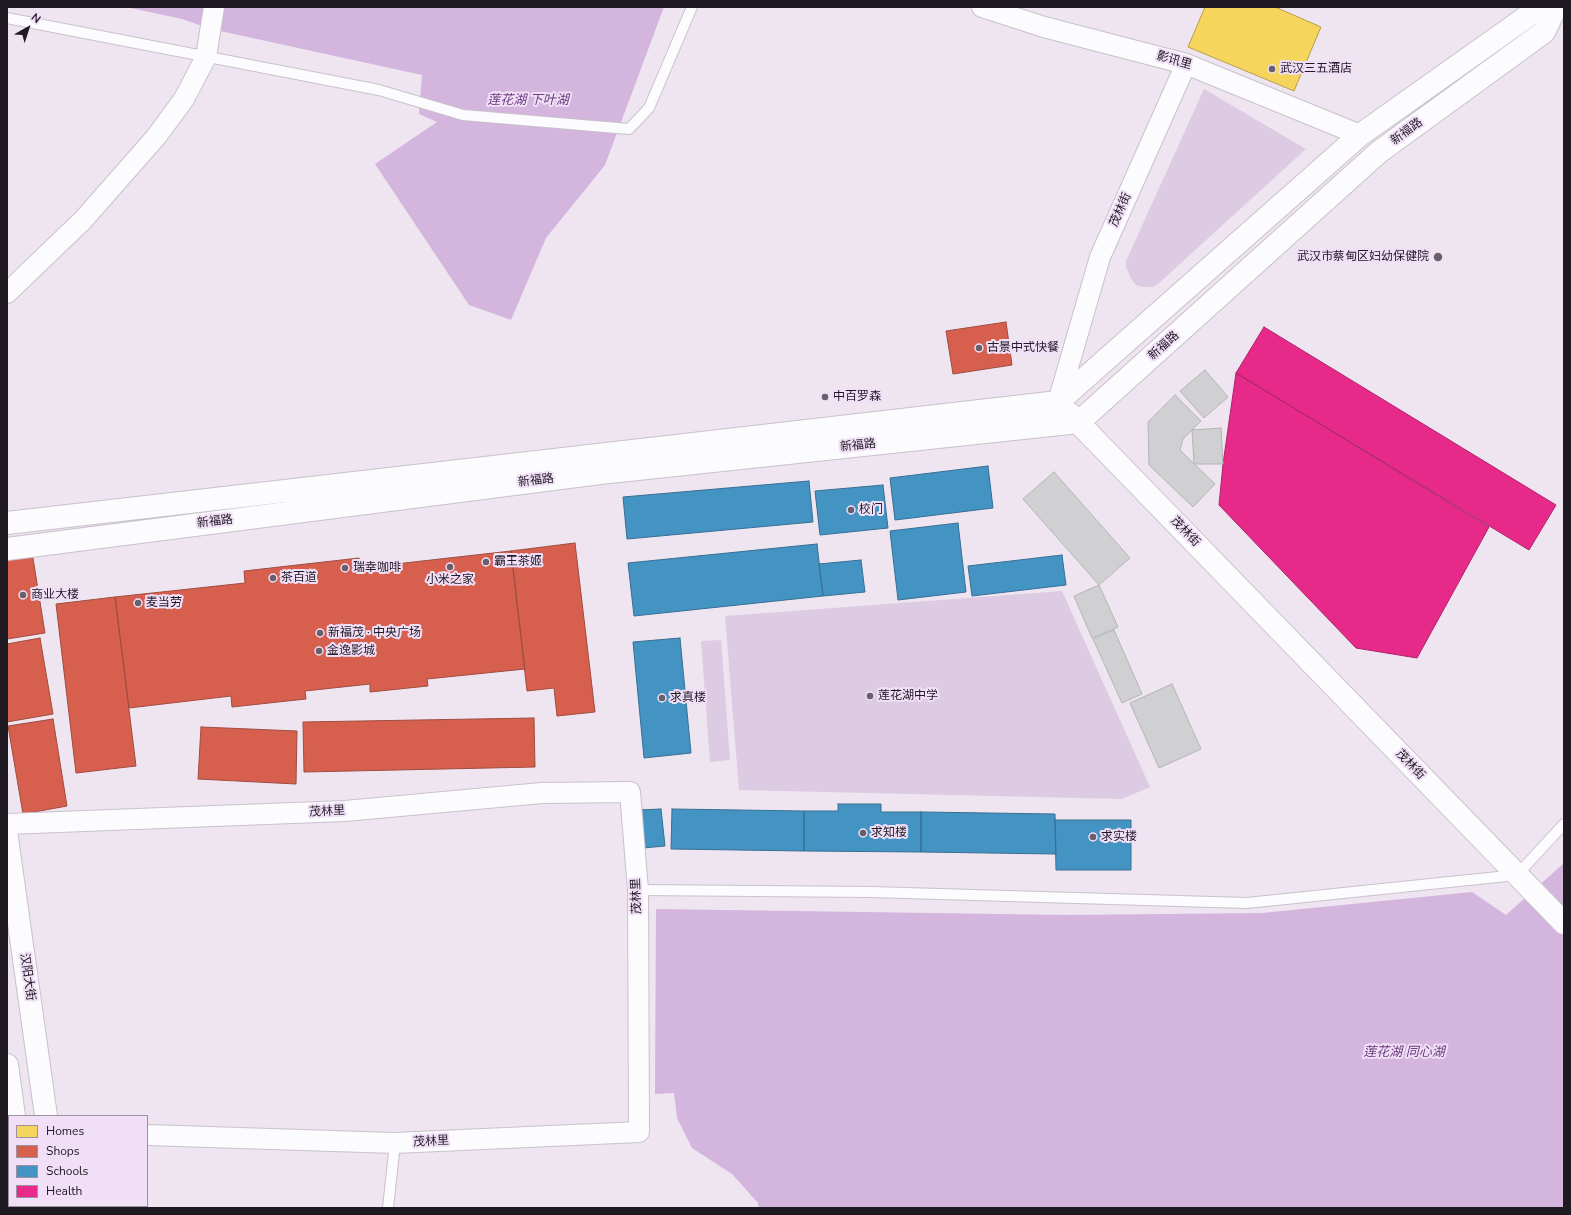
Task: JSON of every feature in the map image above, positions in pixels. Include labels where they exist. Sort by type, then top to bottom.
[{"type":"street","points":[[7,293],[83,220],[156,137],[184,99],[206,57],[214,7]]},
{"type":"street","name":"影讯里","points":[[982,7],[1044,26],[1186,64],[1360,135]]},
{"type":"street","name":"新福路","points":[[7,524],[1058,402],[1360,135],[1532,13],[1536,7]]},
{"type":"street","name":"新福路","points":[[7,549],[600,473],[1079,422],[1380,152],[1544,32],[1556,7]]},
{"type":"street","name":"茂林街","points":[[1186,64],[1100,257],[1058,402],[1564,923]]},
{"type":"street","name":"茂林里","points":[[7,824],[345,811],[542,793],[630,792],[638,890],[638,1132],[396,1143],[148,1136]]},
{"type":"street","name":"汉阳大街","points":[[7,838],[46,1115]]},
{"type":"street","points":[[7,1065],[14,1115]]},
{"type":"lane","points":[[7,18],[379,90],[464,115],[629,129],[649,108],[692,7]]},
{"type":"lane","points":[[638,890],[871,892],[1247,903],[1516,875],[1564,824]]},
{"type":"lane","points":[[388,1208],[396,1143]]},
{"type":"shaded area","points":[[1204,89],[1306,149],[1158,284],[1153,287],[1142,287],[1136,285],[1131,279],[1126,267],[1126,261]]},
{"type":"shaded area","points":[[1062,591],[1150,787],[1122,799],[739,790],[725,616]]},
{"type":"shaded area","points":[[721,640],[730,760],[710,762],[701,641]]},
{"type":"water","name":"莲花湖 下叶湖","points":[[126,7],[664,7],[605,165],[546,238],[511,320],[469,305],[375,164],[437,122],[419,114],[422,75],[211,29],[182,19]]},
{"type":"water","name":"莲花湖 同心湖","points":[[1564,863],[1564,1208],[759,1208],[758,1203],[732,1174],[692,1148],[677,1118],[674,1093],[655,1094],[656,909],[1068,915],[1262,913],[1472,892],[1506,915]]},
{"type":"building: Homes","name":"武汉三五酒店","points":[[1205,7],[1275,7],[1321,27],[1294,91],[1188,47]]},
{"type":"building: Shops","name":"古景中式快餐","points":[[1006,322],[1012,365],[953,374],[946,331]]},
{"type":"building: Shops","points":[[575,543],[595,712],[557,716],[554,688],[527,691],[511,551]]},
{"type":"building: Shops","name":"新福茂 · 中央广场","points":[[511,551],[525,669],[427,679],[428,686],[370,692],[370,684],[305,691],[306,699],[232,707],[231,696],[129,708],[115,597],[245,583],[244,571],[359,558],[360,568]]},
{"type":"building: Shops","name":"商业大楼","points":[[32,552],[45,633],[7,639],[7,556]]},
{"type":"building: Shops","points":[[115,597],[136,766],[76,773],[56,604]]},
{"type":"building: Shops","points":[[40,638],[53,714],[7,722],[7,644]]},
{"type":"building: Shops","points":[[534,718],[535,767],[304,772],[303,722]]},
{"type":"building: Shops","points":[[53,719],[67,806],[23,814],[8,726]]},
{"type":"building: Shops","points":[[201,727],[297,731],[296,784],[198,779]]},
{"type":"building: Schools","points":[[988,466],[993,508],[895,520],[890,478]]},
{"type":"building: Schools","points":[[809,481],[813,522],[627,539],[623,497]]},
{"type":"building: Schools","name":"校门","points":[[883,485],[888,528],[820,535],[815,491]]},
{"type":"building: Schools","points":[[958,523],[966,592],[898,600],[890,531]]},
{"type":"building: Schools","points":[[817,544],[823,596],[634,616],[628,563]]},
{"type":"building: Schools","points":[[1062,555],[1066,585],[972,596],[968,566]]},
{"type":"building: Schools","points":[[861,560],[865,592],[823,596],[819,564]]},
{"type":"building: Schools","name":"求真楼","points":[[680,638],[691,753],[644,758],[633,642]]},
{"type":"building: Schools","name":"求知楼","points":[[838,804],[881,804],[881,812],[921,812],[921,852],[804,851],[804,811],[838,811]]},
{"type":"building: Schools","points":[[661,809],[665,846],[643,848],[639,810]]},
{"type":"building: Schools","points":[[672,809],[804,811],[804,851],[671,849]]},
{"type":"building: Schools","points":[[921,812],[1055,814],[1056,854],[921,852]]},
{"type":"building: Schools","name":"求实楼","points":[[1055,820],[1131,820],[1131,870],[1056,870]]},
{"type":"building: Health","points":[[1264,327],[1556,505],[1529,550],[1236,373]]},
{"type":"building: Health","points":[[1236,373],[1489,527],[1417,658],[1356,648],[1219,505],[1223,464]]},
{"type":"building: Other","points":[[1205,370],[1228,397],[1204,418],[1180,391]]},
{"type":"building: Other","points":[[1175,395],[1201,421],[1183,439],[1180,450],[1215,484],[1193,507],[1149,465],[1148,422]]},
{"type":"building: Other","points":[[1221,428],[1223,464],[1194,464],[1192,430]]},
{"type":"building: Other","points":[[1054,472],[1130,558],[1099,585],[1023,499]]},
{"type":"building: Other","points":[[1099,585],[1118,627],[1092,638],[1074,596]]},
{"type":"building: Other","points":[[1114,630],[1142,694],[1122,703],[1093,639]]},
{"type":"building: Other","points":[[1172,684],[1201,749],[1159,768],[1130,703]]},
{"type":"place","name":"武汉三五酒店","points":[[1272,69]]},
{"type":"place","name":"武汉市蔡甸区妇幼保健院","points":[[1438,257]]},
{"type":"place","name":"古景中式快餐","points":[[979,348]]},
{"type":"place","name":"中百罗森","points":[[825,397]]},
{"type":"place","name":"校门","points":[[851,510]]},
{"type":"place","name":"霸王茶姬","points":[[486,562]]},
{"type":"place","name":"小米之家","points":[[450,567]]},
{"type":"place","name":"瑞幸咖啡","points":[[345,568]]},
{"type":"place","name":"茶百道","points":[[273,578]]},
{"type":"place","name":"商业大楼","points":[[23,595]]},
{"type":"place","name":"麦当劳","points":[[138,603]]},
{"type":"place","name":"新福茂 · 中央广场","points":[[320,633]]},
{"type":"place","name":"金逸影城","points":[[319,651]]},
{"type":"place","name":"莲花湖中学","points":[[870,696]]},
{"type":"place","name":"求真楼","points":[[662,698]]},
{"type":"place","name":"求知楼","points":[[863,833]]},
{"type":"place","name":"求实楼","points":[[1093,837]]}]
